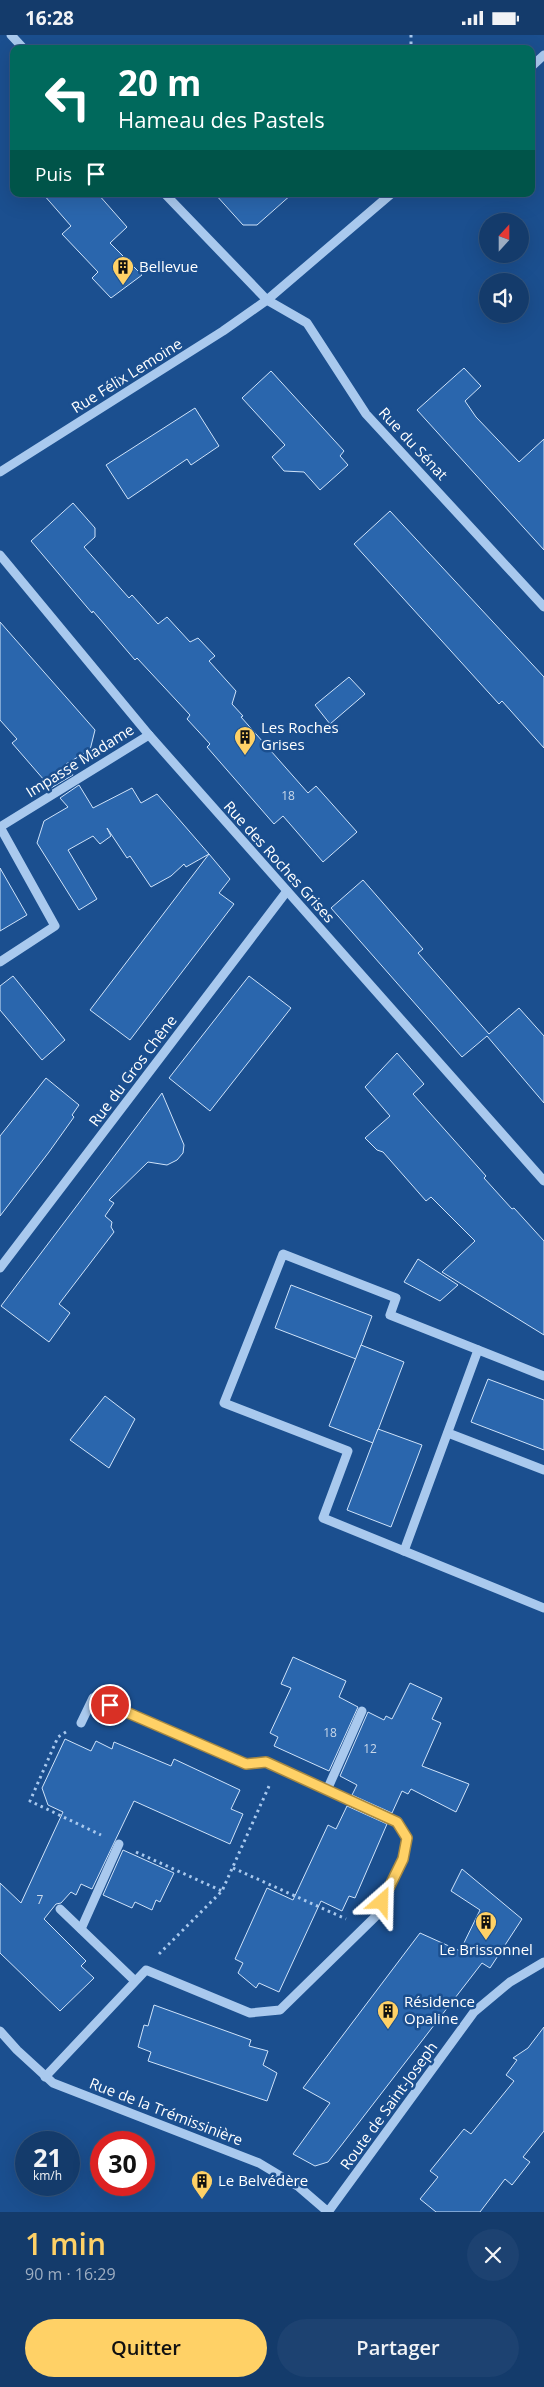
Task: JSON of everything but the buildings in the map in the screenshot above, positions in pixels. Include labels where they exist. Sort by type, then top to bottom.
[{"type":"street","points":[[11,35],[20,45]]},
{"type":"street","name":"Rue du Sénat","points":[[168,197],[267,300],[307,323],[366,414],[544,607]]},
{"type":"street","name":"Rue Félix Lemoine","points":[[0,472],[223,331],[267,300],[387,197]]},
{"type":"street","name":"Rue des Roches Grises","points":[[0,555],[149,735],[544,1181]]},
{"type":"street","name":"Impasse Madame","points":[[0,962],[55,926],[0,827],[149,735]]},
{"type":"street","name":"Rue du Gros Chêne","points":[[0,1268],[287,891]]},
{"type":"street","points":[[544,1376],[390,1315],[396,1298],[283,1254],[224,1403],[348,1451],[323,1518],[544,1608]]},
{"type":"street","points":[[404,1551],[478,1350]]},
{"type":"street","points":[[448,1433],[544,1470]]},
{"type":"street","points":[[45,2077],[146,1970],[250,2013],[280,2010],[375,1917],[403,1859],[407,1838],[397,1822],[327,1789],[266,1762],[246,1764],[93,1697],[81,1723]]},
{"type":"street","points":[[327,1789],[362,1711]]},
{"type":"street","points":[[81,1929],[119,1844]]},
{"type":"street","points":[[60,1909],[135,1981]]},
{"type":"street","name":"Route de Saint-Joseph","points":[[328,2212],[474,2012],[510,1982],[544,1962]]},
{"type":"street","name":"Rue de la Trémissinière","points":[[0,2031],[53,2083],[259,2163],[299,2187],[328,2212]]},
{"type":"path","points":[[81,1723],[58,1737],[30,1801],[222,1891]]},
{"type":"path","points":[[146,1970],[168,1943],[222,1891],[278,1767]]},
{"type":"path","points":[[233,1868],[364,1928]]},
{"type":"place","name":"Bellevue","points":[[123,286]]},
{"type":"place","name":"Les Roches Grises","points":[[245,756]]},
{"type":"place","name":"Le Brissonnel","points":[[486,1941]]},
{"type":"place","name":"Résidence Opaline","points":[[388,2030]]},
{"type":"place","name":"Le Belvédère","points":[[202,2200]]},
{"type":"route","points":[[110,1705],[246,1764],[266,1762],[397,1822],[407,1838],[403,1859],[382,1902]]}]
